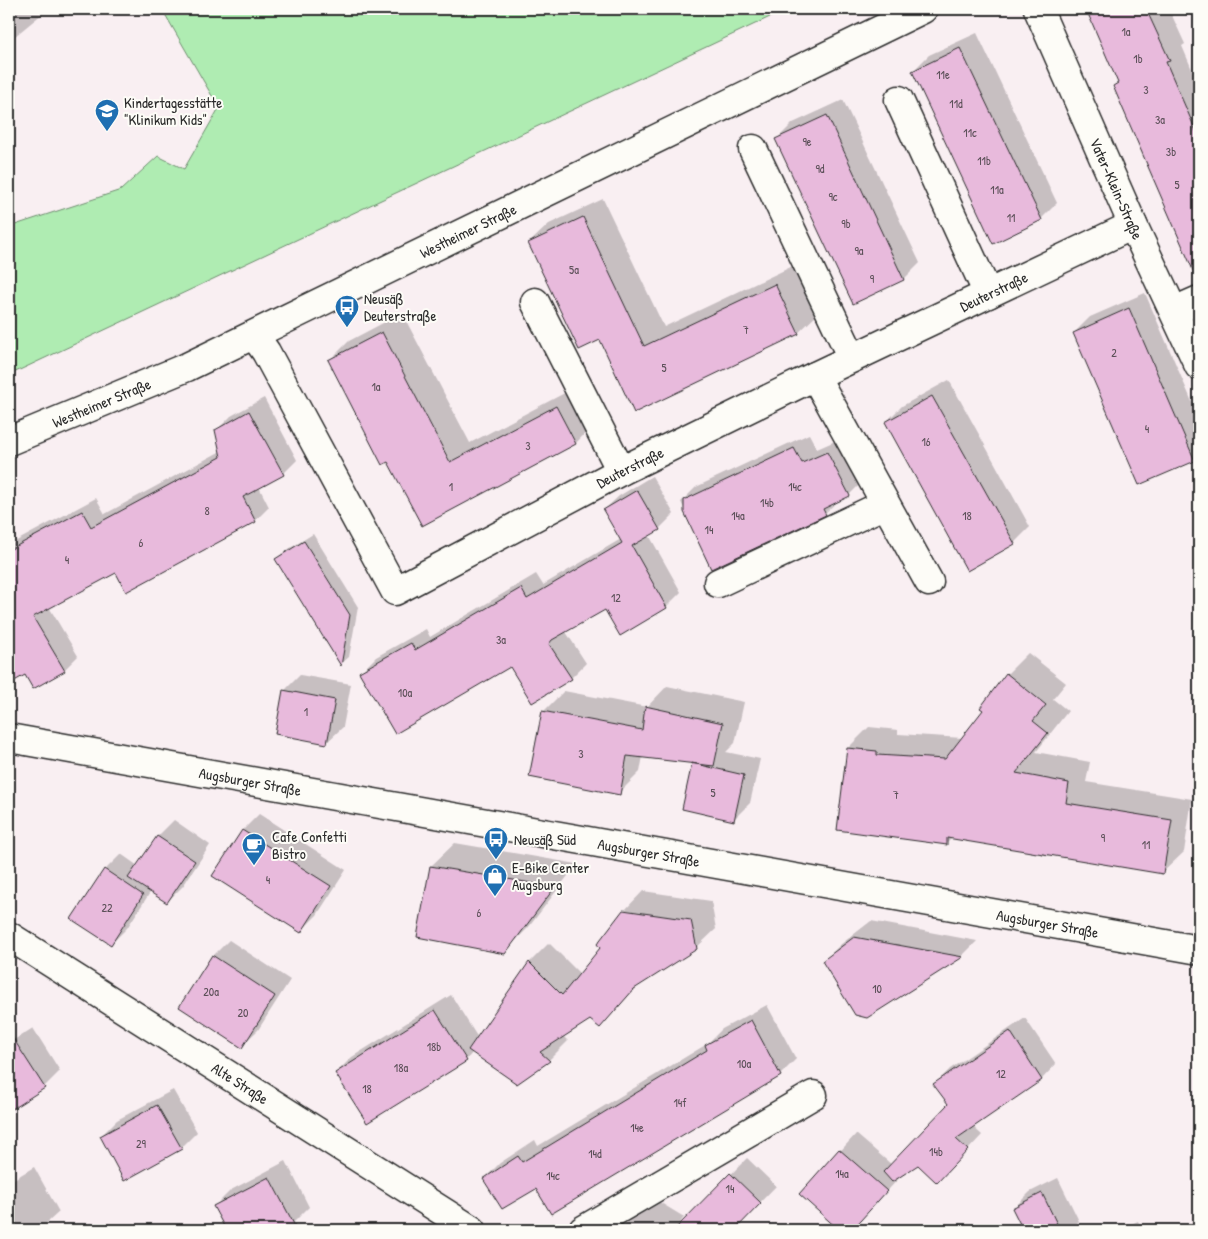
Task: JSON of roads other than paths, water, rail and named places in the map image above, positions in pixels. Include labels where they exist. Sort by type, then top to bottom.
[{"type":"street","name":"Westheimer Straße","points":[[9,441],[187,367],[923,9]]},
{"type":"street","name":"Vater-Klein-Straße","points":[[1038,9],[1133,225],[1199,366]]},
{"type":"street","points":[[899,100],[988,294]]},
{"type":"street","points":[[753,148],[852,358]]},
{"type":"street","name":"Deuterstraße","points":[[254,335],[266,352],[395,592],[621,470],[1133,225]]},
{"type":"street","points":[[1174,311],[1199,300]]},
{"type":"street","points":[[535,302],[621,470]]},
{"type":"street","points":[[814,376],[929,582]]},
{"type":"street","points":[[718,583],[886,504]]},
{"type":"street","name":"Augsburger Straße","points":[[9,738],[1199,950]]},
{"type":"street","name":"Alte Straße","points":[[9,936],[472,1230]]},
{"type":"street","points":[[583,1230],[813,1095]]},
{"type":"place","name":"Kindertagesstätte \"Klinikum Kids\"","points":[[107,132]]},
{"type":"place","name":"Neusäß Deuterstraße","points":[[347,328]]},
{"type":"place","name":"Neusäß Süd","points":[[496,860]]},
{"type":"place","name":"Cafe Confetti Bistro","points":[[254,866]]},
{"type":"place","name":"E-Bike Center Augsburg","points":[[495,897]]}]
